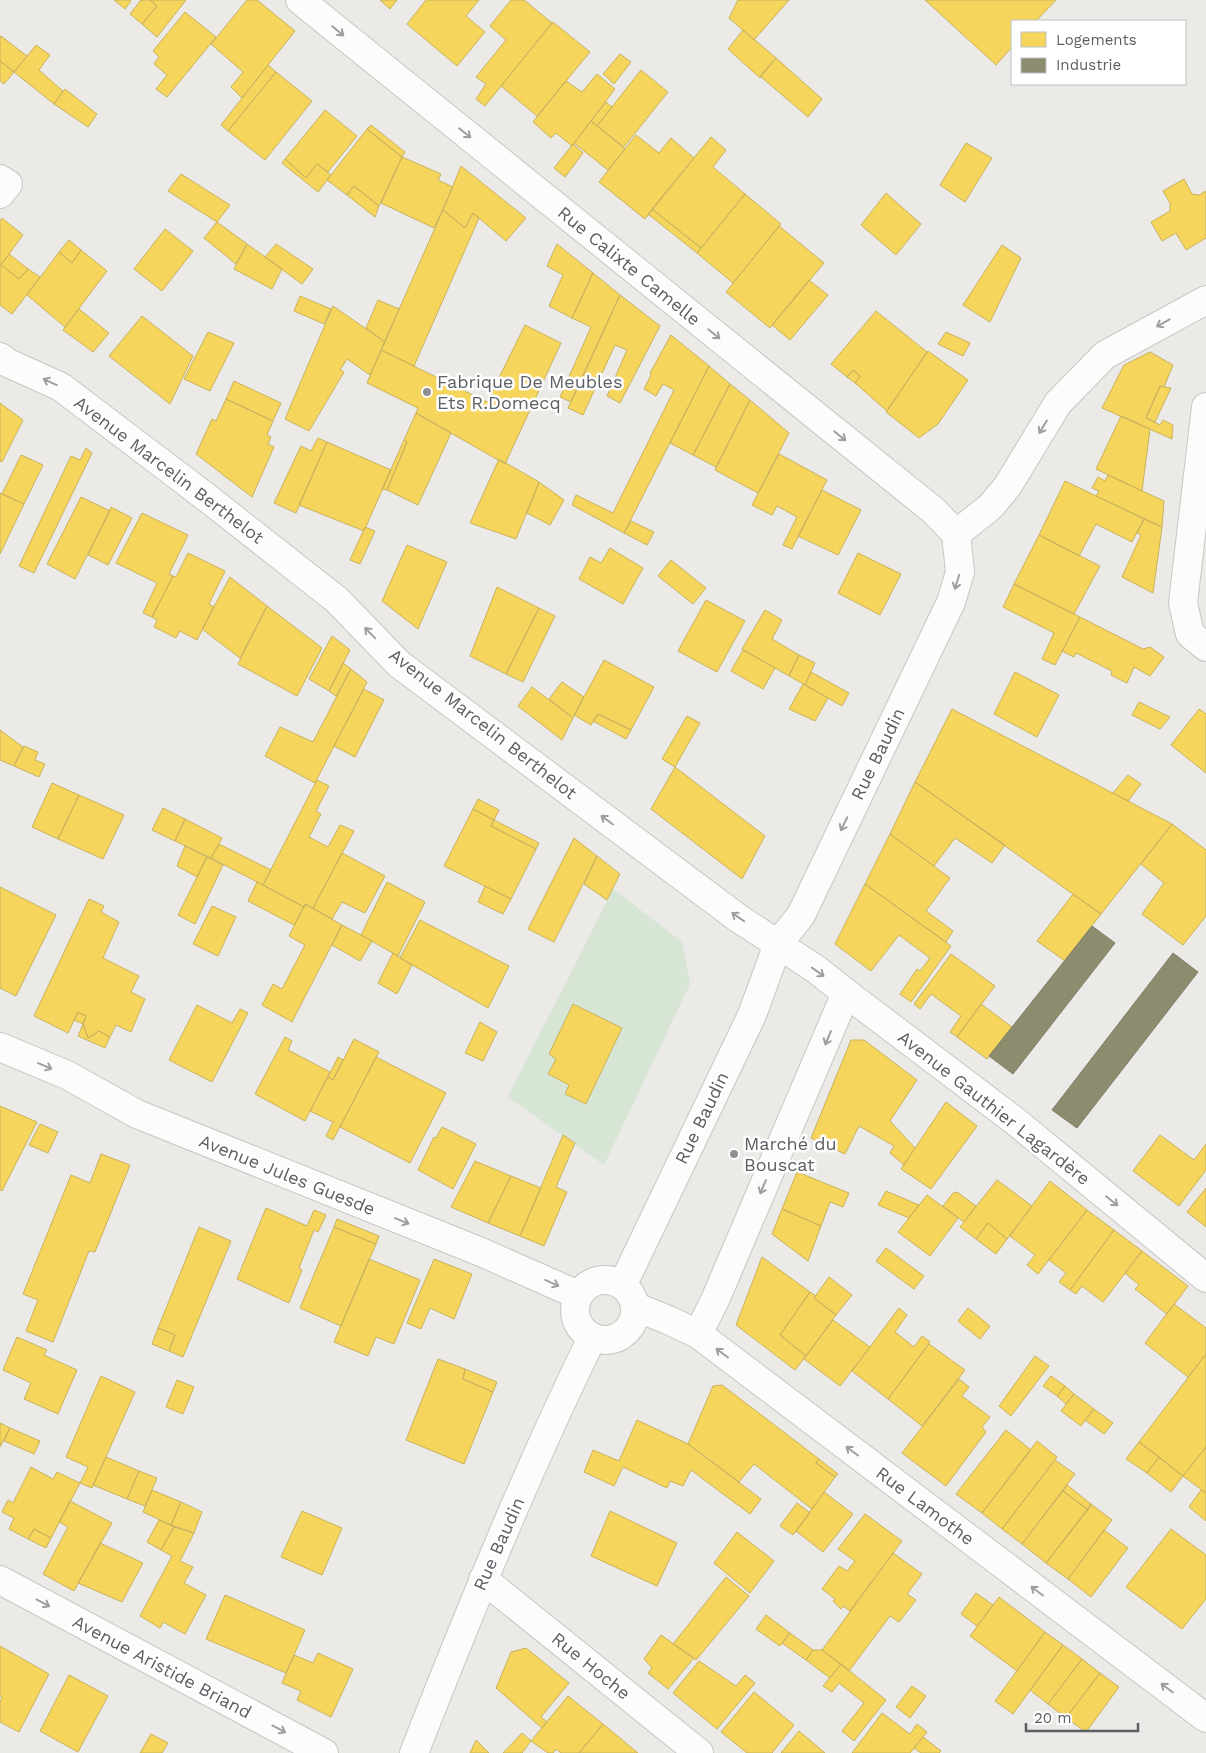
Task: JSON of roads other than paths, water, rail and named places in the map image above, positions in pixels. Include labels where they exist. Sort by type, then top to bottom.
[{"type":"street","name":"Rue Calixte Camelle","points":[[300,0],[934,512],[956,534]]},
{"type":"street","points":[[0,178],[8,184],[0,194]]},
{"type":"street","points":[[956,534],[990,507],[1007,487],[1058,403],[1105,355],[1206,300]]},
{"type":"street","name":"Avenue Marcelin Berthelot","points":[[0,357],[8,363],[61,387],[338,600],[399,664],[730,912],[778,944]]},
{"type":"street","points":[[1206,407],[1183,603],[1190,634],[1206,647]]},
{"type":"street","name":"Rue Baudin","points":[[629,1296],[752,1015],[778,944],[801,915],[951,602],[960,572],[956,534]]},
{"type":"street","name":"Avenue Gauthier Lagardère","points":[[778,944],[817,970],[1015,1121],[1206,1278]]},
{"type":"street","points":[[698,1334],[715,1300],[846,993]]},
{"type":"street","name":"Avenue Jules Guesde","points":[[0,1047],[67,1075],[136,1114],[480,1252],[578,1295]]},
{"type":"street","points":[[613,1280],[629,1296],[635,1318],[623,1335],[613,1340],[592,1338],[576,1319],[574,1311],[578,1295],[593,1281],[613,1280]]},
{"type":"street","name":"Rue Lamothe","points":[[629,1296],[668,1320],[698,1334],[1206,1718]]},
{"type":"street","name":"Rue Baudin","points":[[414,1753],[483,1579],[592,1338]]},
{"type":"street","name":"Rue Hoche","points":[[483,1579],[699,1753]]},
{"type":"street","name":"Avenue Aristide Briand","points":[[0,1580],[324,1753]]},
{"type":"place","name":"Fabrique De Meubles Ets R.Domecq","points":[[427,392]]},
{"type":"place","name":"Marché du Bouscat","points":[[734,1154]]}]
